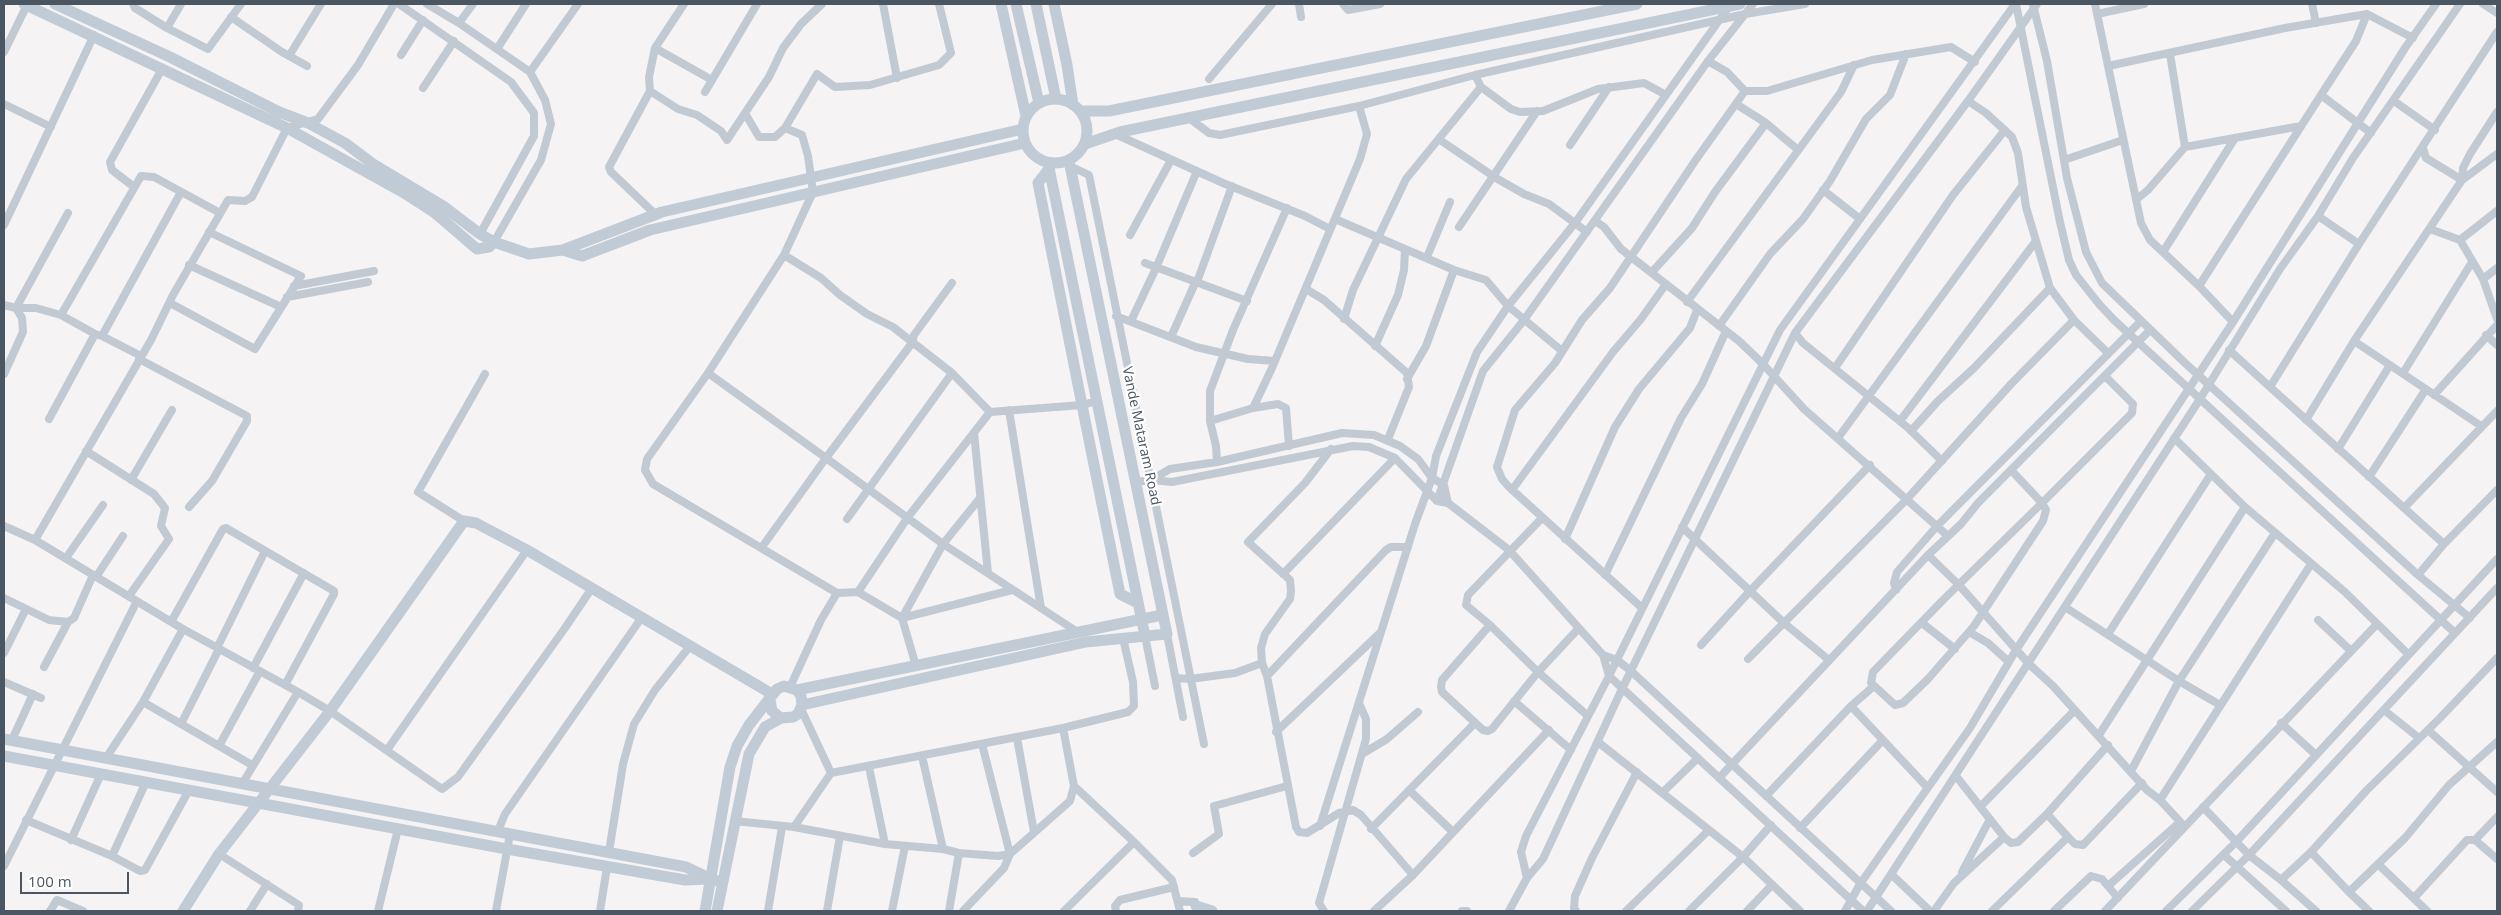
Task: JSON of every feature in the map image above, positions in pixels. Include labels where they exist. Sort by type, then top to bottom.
[{"type":"street","points":[[4,52],[26,4],[43,7],[162,69],[287,128],[404,193],[435,213],[477,248],[489,247],[494,242],[541,160],[549,140],[551,124],[546,100],[530,72],[459,23],[427,4]]},
{"type":"street","points":[[55,4],[170,57],[279,112],[308,123],[345,143],[373,164],[443,206],[480,234],[494,242],[529,254],[563,250],[656,215],[810,177],[1022,129]]},
{"type":"street","points":[[132,4],[135,8],[168,28],[208,49],[241,4]]},
{"type":"street","points":[[168,28],[181,4]]},
{"type":"street","points":[[289,56],[321,4]]},
{"type":"street","points":[[35,540],[228,200],[245,201],[252,197],[287,128],[318,119],[343,88],[379,32],[394,4]]},
{"type":"street","points":[[399,4],[511,82],[534,113],[534,136],[480,234]]},
{"type":"street","points":[[459,23],[473,4]]},
{"type":"street","points":[[497,49],[526,4]]},
{"type":"street","points":[[530,72],[578,4]]},
{"type":"street","points":[[656,215],[611,172],[609,167],[650,91],[649,77],[655,48],[684,4]]},
{"type":"street","points":[[705,92],[757,4]]},
{"type":"street","points":[[650,91],[678,109],[697,116],[721,131],[727,140],[746,115],[769,77],[783,48],[801,24],[822,4]]},
{"type":"street","points":[[883,4],[897,78]]},
{"type":"street","points":[[746,115],[759,137],[775,137],[785,128],[817,74],[835,87],[870,85],[939,65],[951,53],[939,4]]},
{"type":"street","points":[[1000,4],[1026,116]]},
{"type":"street","points":[[1016,4],[1039,103]]},
{"type":"street","points":[[1036,4],[1056,99]]},
{"type":"street","points":[[1054,4],[1076,108],[1087,126],[1085,144],[1069,163]]},
{"type":"street","points":[[1209,78],[1272,4]]},
{"type":"street","points":[[1299,4],[1301,17]]},
{"type":"street","points":[[1343,4],[1348,10],[1377,4]]},
{"type":"street","points":[[1155,686],[1048,166],[1030,152],[1025,143],[1022,129],[1026,116],[1039,103],[1056,99],[1076,108],[1109,111],[1609,6],[1637,4]]},
{"type":"street","points":[[1085,144],[1114,134],[1189,118],[1753,4]]},
{"type":"street","points":[[1320,826],[1408,547],[1432,478],[1436,456],[1469,368],[1477,352],[1508,306],[1574,222],[1718,22],[1737,7],[1805,4]]},
{"type":"street","points":[[2016,4],[2022,25],[2069,260],[2076,275],[2099,304],[2128,333],[2441,618],[2455,633]]},
{"type":"street","points":[[1527,878],[1522,852],[1526,836],[1617,660],[1762,363],[1780,330],[2016,4]]},
{"type":"street","points":[[2095,4],[2141,223],[2150,240],[2199,286],[2233,322]]},
{"type":"street","points":[[2097,14],[2144,4]]},
{"type":"street","points":[[2312,4],[2316,23]]},
{"type":"street","points":[[1845,911],[1860,884],[1926,787],[1970,728],[2016,650],[2233,322],[2358,123],[2436,4]]},
{"type":"street","points":[[1603,655],[1608,676],[1865,911],[2029,664],[2064,607],[2210,384],[2229,350],[2280,270],[2318,216],[2371,132],[2460,4]]},
{"type":"street","points":[[2483,4],[2497,13]]},
{"type":"street","points":[[1509,911],[1527,878],[1543,859],[1622,689],[1795,333],[1968,101],[2035,5]]},
{"type":"street","points":[[2035,5],[2064,160],[2086,252],[2102,283],[2150,330],[2418,575],[2470,618]]},
{"type":"street","points":[[1189,118],[1210,133],[1220,135],[1359,106],[1476,75],[1718,22],[1737,7]]},
{"type":"street","points":[[1437,501],[1483,371],[1524,320],[1708,61],[1737,7]]},
{"type":"street","points":[[2108,66],[2367,14],[2414,38]]},
{"type":"street","points":[[2199,286],[2356,41],[2367,14]]},
{"type":"street","points":[[232,17],[307,66]]},
{"type":"street","points":[[401,55],[424,20]]},
{"type":"street","points":[[2270,387],[2359,244],[2435,130],[2497,32]]},
{"type":"street","points":[[4,225],[94,35]]},
{"type":"street","points":[[423,88],[454,41]]},
{"type":"street","points":[[1708,61],[1727,72],[1746,91],[1767,91],[1854,65],[1951,47],[1975,62]]},
{"type":"street","points":[[655,48],[712,80]]},
{"type":"street","points":[[1605,575],[1682,418],[1702,384],[1722,329],[1770,254],[1803,219],[1823,190],[1866,119],[1890,95],[1906,54]]},
{"type":"street","points":[[2170,54],[2185,147]]},
{"type":"street","points":[[1687,302],[1797,149],[1841,92],[1854,65]]},
{"type":"street","points":[[134,187],[112,170],[110,162],[162,69]]},
{"type":"street","points":[[1476,75],[1480,87],[1511,109],[1520,112],[1537,111],[1598,89],[1644,83],[1666,95]]},
{"type":"street","points":[[1344,319],[1353,290],[1406,179],[1440,140],[1480,87]]},
{"type":"street","points":[[1570,145],[1609,88]]},
{"type":"street","points":[[1642,608],[1512,490],[1502,479],[1497,467],[1515,410],[1562,351],[1582,320],[1610,288],[1746,91]]},
{"type":"street","points":[[2321,95],[2371,132]]},
{"type":"street","points":[[1968,101],[2012,137],[2018,153],[2022,186],[2050,288],[2074,320],[2108,353]]},
{"type":"street","points":[[2394,101],[2435,130]]},
{"type":"street","points":[[4,104],[51,127]]},
{"type":"street","points":[[1736,104],[1766,123],[1797,149]]},
{"type":"street","points":[[1253,408],[1306,289],[1360,159],[1367,134],[1359,106]]},
{"type":"street","points":[[1459,228],[1537,111]]},
{"type":"street","points":[[2462,180],[2463,168],[2470,154],[2497,112]]},
{"type":"street","points":[[1652,272],[1692,228],[1715,192],[1766,123]]},
{"type":"street","points":[[2137,199],[2148,190],[2185,147],[2301,126]]},
{"type":"street","points":[[785,128],[802,135],[808,156],[813,192],[784,255],[708,373],[647,459],[645,470],[653,484],[837,592],[858,592],[902,618],[916,666]]},
{"type":"street","points":[[1835,368],[1954,195],[2005,130]]},
{"type":"street","points":[[1114,134],[1286,208],[1330,229]]},
{"type":"street","points":[[2163,252],[2235,138]]},
{"type":"street","points":[[1440,140],[1524,194],[1549,204],[1587,232]]},
{"type":"street","points":[[2064,160],[2124,140]]},
{"type":"street","points":[[563,250],[582,256],[650,230],[1025,143]]},
{"type":"street","points":[[2422,148],[2426,158],[2462,180]]},
{"type":"street","points":[[2306,420],[2354,341],[2462,180],[2497,154]]},
{"type":"street","points":[[1130,235],[1172,160]]},
{"type":"street","points":[[1048,166],[1069,163],[1089,175],[1204,744]]},
{"type":"street","name":"Vande Mataram Road","points":[[1069,163],[1183,717]]},
{"type":"street","points":[[1048,166],[1038,183],[1120,594],[1138,603]]},
{"type":"street","points":[[1131,321],[1156,268],[1197,171]]},
{"type":"street","points":[[61,315],[134,187],[144,175],[154,177],[220,213]]},
{"type":"street","points":[[1171,337],[1196,281],[1232,186]]},
{"type":"street","points":[[1838,438],[1895,356],[2022,186]]},
{"type":"street","points":[[1823,190],[1860,219]]},
{"type":"street","points":[[49,419],[181,192]]},
{"type":"street","points":[[1426,257],[1450,202]]},
{"type":"street","points":[[1217,462],[1216,446],[1210,422],[1210,391],[1224,353],[1286,208]]},
{"type":"street","points":[[2460,240],[2497,211]]},
{"type":"street","points":[[16,308],[68,212]]},
{"type":"street","points":[[2318,216],[2359,244]]},
{"type":"street","points":[[1334,219],[1454,270],[1486,280],[1508,306],[1562,351]]},
{"type":"street","points":[[1595,221],[1604,227],[1621,249],[1652,272],[1762,363],[1804,409],[1870,465],[1948,536]]},
{"type":"street","points":[[2430,229],[2460,240],[2483,279],[2497,319]]},
{"type":"street","points":[[170,303],[255,349],[301,276],[209,232]]},
{"type":"street","points":[[1900,421],[2036,240]]},
{"type":"street","points":[[1375,346],[1398,294],[1404,270],[1405,249]]},
{"type":"street","points":[[784,255],[821,278],[840,295],[867,314],[893,327],[952,373],[990,412]]},
{"type":"street","points":[[2403,373],[2472,262]]},
{"type":"street","points":[[1145,263],[1247,301]]},
{"type":"street","points":[[189,266],[280,308]]},
{"type":"street","points":[[2483,279],[2497,268]]},
{"type":"street","points":[[1408,379],[1426,346],[1454,270]]},
{"type":"street","points":[[294,286],[374,271]]},
{"type":"street","points":[[287,298],[368,282]]},
{"type":"street","points":[[762,547],[912,343],[914,335],[952,283]]},
{"type":"street","points":[[1512,490],[1612,352],[1641,319],[1666,284]]},
{"type":"street","points":[[1911,431],[2050,288]]},
{"type":"street","points":[[1306,289],[1324,300],[1407,373],[1409,387],[1388,440]]},
{"type":"street","points":[[4,306],[36,308],[61,315],[244,412],[248,416],[247,421],[212,481],[189,508]]},
{"type":"street","points":[[4,374],[22,332],[22,318],[16,308]]},
{"type":"street","points":[[1565,539],[1615,427],[1639,389],[1690,328],[1697,310]]},
{"type":"street","points":[[1116,316],[1196,347],[1248,359],[1275,361]]},
{"type":"street","points":[[1748,659],[1907,498],[2012,382],[2074,320]]},
{"type":"street","points":[[1896,590],[1894,583],[1897,572],[1938,526],[2141,321]]},
{"type":"street","points":[[2434,394],[2497,325]]},
{"type":"street","points":[[1719,778],[1731,762],[1928,555],[2150,330]]},
{"type":"street","points":[[1795,333],[1900,421],[1942,461]]},
{"type":"street","points":[[2486,335],[2497,344]]},
{"type":"street","points":[[2354,341],[2481,426]]},
{"type":"street","points":[[2229,350],[2444,544]]},
{"type":"street","points":[[2338,449],[2390,365]]},
{"type":"street","points":[[708,373],[943,544],[1076,631]]},
{"type":"street","points":[[847,519],[952,373]]},
{"type":"street","points":[[485,374],[418,492],[464,521],[476,523],[642,617],[771,697]]},
{"type":"street","points":[[2011,470],[2042,503],[2046,510],[2043,521],[1969,632],[1955,649],[1899,706],[1891,703],[1870,681],[1873,672],[1959,585],[2042,503],[2132,413],[2134,407],[2131,402],[2104,376]]},
{"type":"street","points":[[2369,477],[2426,389]]},
{"type":"street","points":[[858,592],[908,517],[990,412],[1082,405],[1097,401]]},
{"type":"street","points":[[1210,422],[1253,408],[1278,404],[1286,408],[1289,446]]},
{"type":"street","points":[[131,480],[172,410]]},
{"type":"street","points":[[1009,410],[1041,608]]},
{"type":"street","points":[[2404,508],[2497,411]]},
{"type":"street","points":[[974,433],[988,573]]},
{"type":"street","points":[[1150,480],[1170,469],[1217,462],[1342,433],[1374,435],[1388,440],[1418,459],[1432,478],[1444,485],[1448,503]]},
{"type":"street","points":[[2174,438],[2245,506],[2345,592],[2408,654]]},
{"type":"street","points":[[1135,482],[1150,480],[1172,482],[1332,449],[1369,447],[1395,458],[1437,501],[1448,503],[1509,550],[1603,655],[1617,660],[1631,671],[1891,911]]},
{"type":"street","points":[[1332,449],[1305,483],[1248,542],[1290,580],[1291,596],[1265,634],[1261,648],[1262,663],[1299,832],[1307,834],[1345,811],[1353,810],[1361,815],[1371,829],[1413,875]]},
{"type":"street","points":[[86,451],[154,494],[165,508],[161,526],[169,540],[129,596]]},
{"type":"street","points":[[1283,574],[1395,458]]},
{"type":"street","points":[[1701,645],[1870,465]]},
{"type":"street","points":[[2108,634],[2211,474]]},
{"type":"street","points":[[2418,575],[2444,544],[2497,490]]},
{"type":"street","points":[[902,618],[943,544],[980,498]]},
{"type":"street","points":[[66,558],[103,505]]},
{"type":"street","points":[[2099,735],[2245,506]]},
{"type":"street","points":[[1542,518],[1468,594],[1466,605],[1588,716]]},
{"type":"street","points":[[183,911],[219,854],[272,789],[330,711],[464,521]]},
{"type":"street","points":[[4,526],[35,540],[183,629],[330,711],[442,789],[458,777],[470,761],[566,628],[592,588]]},
{"type":"street","points":[[1682,527],[1784,623],[1829,660]]},
{"type":"street","points":[[171,622],[224,528],[333,589],[334,594],[284,684]]},
{"type":"street","points":[[2131,771],[2179,681],[2275,533]]},
{"type":"street","points":[[44,667],[68,622],[74,618],[94,576],[123,536]]},
{"type":"street","points":[[1266,676],[1386,550],[1391,547],[1408,547]]},
{"type":"street","points":[[387,750],[526,550]]},
{"type":"street","points":[[181,724],[264,551]]},
{"type":"street","points":[[1928,555],[1959,585],[2029,664],[2099,735],[2142,784],[2182,824]]},
{"type":"street","points":[[2166,911],[2224,855],[2441,618],[2497,560]]},
{"type":"street","points":[[2160,800],[2311,564]]},
{"type":"street","points":[[218,746],[304,573]]},
{"type":"street","points":[[902,618],[1012,590]]},
{"type":"street","points":[[2192,911],[2249,855],[2497,590]]},
{"type":"street","points":[[793,688],[821,620],[837,592]]},
{"type":"street","points":[[4,598],[49,620],[68,622]]},
{"type":"street","points":[[4,866],[7,850],[26,820],[137,601]]},
{"type":"street","points":[[2064,607],[2220,705]]},
{"type":"street","points":[[4,653],[26,609]]},
{"type":"street","points":[[717,911],[717,881],[730,767],[737,746],[749,725],[777,689],[793,688],[916,666],[1162,614]]},
{"type":"street","points":[[498,831],[505,814],[642,617]]},
{"type":"street","points":[[2318,620],[2351,651]]},
{"type":"street","points":[[1922,623],[1955,649]]},
{"type":"street","points":[[2108,886],[2203,807],[2377,624]]},
{"type":"street","points":[[1490,625],[1442,680],[1441,687],[1442,692],[1482,730],[1492,729],[1538,672],[1578,629]]},
{"type":"street","points":[[106,758],[143,702],[183,629]]},
{"type":"street","points":[[1276,732],[1382,632]]},
{"type":"street","points":[[1969,632],[1988,643],[2009,662]]},
{"type":"street","points":[[705,911],[717,881],[734,821],[748,754],[765,727],[781,718],[793,717],[801,707],[1086,642],[1167,634]]},
{"type":"street","points":[[794,827],[831,773],[1017,738],[1128,712],[1134,706],[1133,682],[1123,638]]},
{"type":"street","points":[[609,852],[623,764],[634,724],[654,690],[690,646]]},
{"type":"street","points":[[2281,880],[2311,852],[2366,790],[2428,730],[2497,658]]},
{"type":"street","points":[[1176,678],[1190,679],[1235,672],[1262,663]]},
{"type":"street","points":[[4,682],[41,698]]},
{"type":"street","points":[[1766,796],[1852,706],[1874,686]]},
{"type":"street","points":[[793,688],[801,696],[801,707],[831,773]]},
{"type":"street","points":[[242,784],[298,692]]},
{"type":"street","points":[[33,694],[8,740],[686,867],[717,881]]},
{"type":"street","points":[[771,697],[772,711],[781,718]]},
{"type":"street","points":[[1514,701],[1571,750]]},
{"type":"street","points":[[143,702],[252,765]]},
{"type":"street","points":[[1324,911],[1319,903],[1362,754],[1367,729],[1359,702]]},
{"type":"street","points":[[1852,706],[1926,787]]},
{"type":"street","points":[[1981,806],[2075,710]]},
{"type":"street","points":[[2384,710],[2419,738]]},
{"type":"street","points":[[1362,754],[1388,739],[1418,712]]},
{"type":"street","points":[[1371,829],[1475,723]]},
{"type":"street","points":[[2281,723],[2316,755]]},
{"type":"street","points":[[962,911],[1004,868],[1010,854],[1070,801],[1074,786],[1063,728]]},
{"type":"street","points":[[1374,911],[1413,875],[1549,730]]},
{"type":"street","points":[[2428,730],[2497,792]]},
{"type":"street","points":[[1017,738],[1034,832]]},
{"type":"street","points":[[1800,828],[1883,740]]},
{"type":"street","points":[[1598,742],[1743,857],[1800,911]]},
{"type":"street","points":[[2349,892],[2405,838],[2449,785],[2497,742]]},
{"type":"street","points":[[982,744],[1010,854]]},
{"type":"street","points":[[1956,776],[2004,837],[2011,843],[2018,842],[2047,814],[2108,745]]},
{"type":"street","points":[[4,756],[607,867],[685,880],[717,881]]},
{"type":"street","points":[[922,756],[942,849]]},
{"type":"street","points":[[1662,793],[1698,758]]},
{"type":"street","points":[[869,767],[885,844]]},
{"type":"street","points":[[1576,911],[1574,908],[1575,896],[1592,858],[1637,772]]},
{"type":"street","points":[[71,840],[101,774]]},
{"type":"street","points":[[112,856],[146,782]]},
{"type":"street","points":[[2047,814],[2075,844],[2087,843],[2142,784]]},
{"type":"street","points":[[1074,786],[1169,874],[1180,911]]},
{"type":"street","points":[[1193,854],[1219,834],[1214,806],[1288,786]]},
{"type":"street","points":[[26,820],[112,856],[140,871],[145,870],[189,790]]},
{"type":"street","points":[[1409,790],[1453,832]]},
{"type":"street","points":[[2203,807],[2249,855],[2316,911]]},
{"type":"street","points":[[2475,840],[2497,816]]},
{"type":"street","points":[[1934,911],[1960,876],[1990,819]]},
{"type":"street","points":[[734,821],[782,828],[794,827],[885,844],[942,849],[959,853],[998,856],[1010,854]]},
{"type":"street","points":[[2105,911],[2182,824]]},
{"type":"street","points":[[1689,911],[1743,857],[1771,825]]},
{"type":"street","points":[[768,911],[782,828]]},
{"type":"street","points":[[378,911],[398,829]]},
{"type":"street","points":[[1626,911],[1709,830]]},
{"type":"street","points":[[496,911],[510,834]]},
{"type":"street","points":[[827,911],[840,836]]},
{"type":"street","points":[[1960,876],[2004,837]]},
{"type":"street","points":[[1992,911],[2068,837]]},
{"type":"street","points":[[2414,898],[2467,840],[2475,840],[2497,859]]},
{"type":"street","points":[[1064,911],[1134,842]]},
{"type":"street","points":[[892,911],[905,846]]},
{"type":"street","points":[[2311,852],[2369,911]]},
{"type":"street","points":[[949,911],[959,853]]},
{"type":"street","points":[[219,854],[299,905],[298,911]]},
{"type":"street","points":[[2224,855],[2236,868],[2286,911]]},
{"type":"street","points":[[2378,864],[2428,911]]},
{"type":"street","points":[[600,911],[607,867]]},
{"type":"street","points":[[1891,874],[1930,911]]},
{"type":"street","points":[[2054,911],[2091,876],[2102,879],[2118,898]]},
{"type":"street","points":[[250,911],[267,884]]},
{"type":"street","points":[[1747,911],[1772,885]]},
{"type":"street","points":[[1116,911],[1115,906],[1120,900],[1174,887]]},
{"type":"street","points":[[50,911],[57,900],[83,911]]},
{"type":"street","points":[[1178,901],[1212,911]]},
{"type":"street","points":[[1787,911],[1792,904]]},
{"type":"street","points":[[1462,911],[1467,911]]}]
